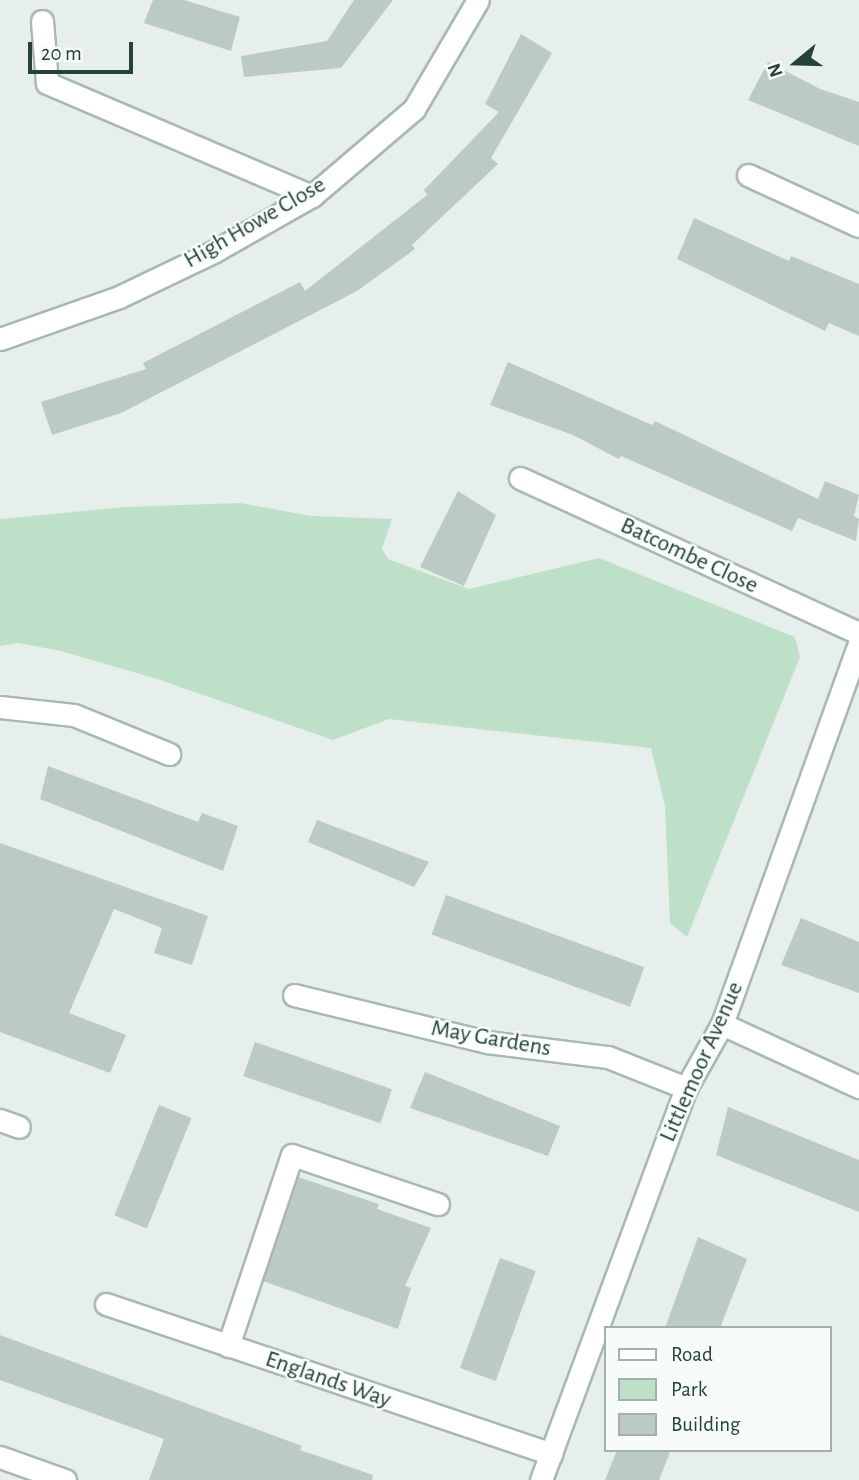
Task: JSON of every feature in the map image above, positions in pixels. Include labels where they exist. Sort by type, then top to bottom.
[{"type":"street","name":"High Howe Close","points":[[0,340],[119,297],[215,251],[312,196],[414,108],[478,0]]},
{"type":"street","points":[[43,22],[47,83],[312,196]]},
{"type":"street","points":[[748,175],[859,226]]},
{"type":"street","name":"Batcombe Close","points":[[520,478],[859,633]]},
{"type":"street","name":"Littlemoor Avenue","points":[[541,1480],[686,1088],[722,1024],[857,657]]},
{"type":"street","points":[[0,707],[74,715],[169,754]]},
{"type":"street","name":"May Gardens","points":[[294,995],[487,1042],[608,1057],[686,1088]]},
{"type":"street","points":[[722,1024],[859,1087]]},
{"type":"street","points":[[228,1346],[292,1155],[438,1204]]},
{"type":"street","name":"Englands Way","points":[[106,1304],[551,1454]]},
{"type":"street","points":[[0,1457],[65,1480]]},
{"type":"green space","points":[[240,503],[311,516],[392,519],[382,549],[388,559],[469,589],[599,558],[795,637],[800,657],[687,937],[670,923],[665,806],[651,748],[389,719],[333,740],[157,679],[61,651],[18,643],[0,646],[0,519],[125,507]]},
{"type":"building","points":[[153,0],[184,0],[240,17],[231,51],[144,23]]},
{"type":"building","points":[[354,0],[393,0],[341,68],[244,77],[241,56],[327,41]]},
{"type":"building","points":[[521,34],[552,53],[491,158],[498,164],[412,245],[415,249],[357,291],[121,413],[52,435],[41,402],[146,369],[143,363],[300,282],[305,291],[427,195],[424,190],[499,112],[485,104]]},
{"type":"building","points":[[768,62],[820,89],[859,102],[859,146],[748,100]]},
{"type":"building","points":[[694,218],[789,261],[791,256],[859,284],[859,336],[829,323],[825,331],[677,259]]},
{"type":"building","points":[[508,362],[652,425],[655,421],[818,499],[825,481],[859,495],[854,516],[859,519],[856,541],[798,518],[792,531],[621,456],[619,459],[573,435],[490,405]]},
{"type":"building","points":[[458,491],[496,515],[464,586],[420,567]]},
{"type":"building","points":[[48,766],[198,822],[202,813],[238,826],[223,871],[40,799]]},
{"type":"building","points":[[317,820],[429,862],[414,887],[308,842]]},
{"type":"building","points":[[0,843],[208,916],[192,965],[154,953],[162,928],[114,909],[69,1013],[126,1035],[110,1073],[0,1032]]},
{"type":"building","points":[[446,895],[644,967],[630,1007],[432,934]]},
{"type":"building","points":[[801,918],[859,942],[859,993],[781,965]]},
{"type":"building","points":[[255,1042],[392,1089],[380,1123],[243,1076]]},
{"type":"building","points":[[425,1072],[560,1126],[548,1156],[410,1108]]},
{"type":"building","points":[[159,1105],[191,1118],[147,1228],[114,1215]]},
{"type":"building","points":[[728,1107],[859,1160],[859,1212],[716,1155]]},
{"type":"building","points":[[298,1177],[379,1204],[377,1209],[431,1228],[405,1286],[411,1288],[398,1329],[263,1281]]},
{"type":"building","points":[[698,1237],[747,1259],[721,1326],[666,1326]]},
{"type":"building","points":[[500,1258],[536,1271],[496,1381],[460,1368]]},
{"type":"building","points":[[0,1335],[302,1446],[300,1450],[373,1475],[372,1480],[149,1480],[164,1439],[0,1380]]},
{"type":"building","points":[[616,1452],[670,1452],[659,1480],[605,1480]]}]
